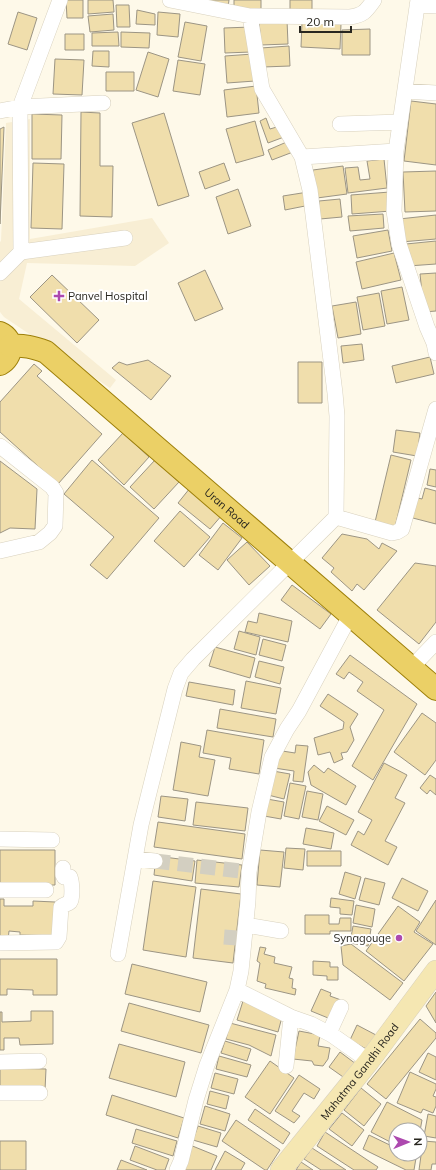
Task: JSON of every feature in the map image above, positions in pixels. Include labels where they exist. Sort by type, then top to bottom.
[{"type":"main road","name":"Uran Road","points":[[4,347],[21,345],[33,347],[46,352],[436,689]]},
{"type":"main road","name":"Mahatma Gandhi Road","points":[[281,1170],[368,1061],[436,971]]},
{"type":"street","points":[[21,252],[20,106],[60,0]]},
{"type":"street","points":[[170,0],[250,16],[350,17],[359,16],[366,11],[374,0]]},
{"type":"street","points":[[435,346],[426,327],[398,244],[394,211],[396,151],[418,2],[436,6]]},
{"type":"street","points":[[118,954],[141,825],[175,689],[181,673],[192,659],[336,517],[337,416],[310,190],[302,157],[262,89],[250,16]]},
{"type":"street","points":[[405,91],[436,93]]},
{"type":"street","points":[[0,111],[20,106],[103,104]]},
{"type":"street","points":[[340,124],[400,122]]},
{"type":"street","points":[[302,157],[396,151]]},
{"type":"street","points":[[0,273],[21,252],[125,238]]},
{"type":"street","points":[[336,517],[392,533],[402,529],[436,409]]},
{"type":"street","points":[[0,446],[52,486],[56,493],[55,526],[50,533],[39,542],[0,551]]},
{"type":"street","points":[[177,1170],[181,1161],[196,1100],[237,990],[241,971],[245,871],[272,757],[287,729],[300,711],[350,616]]},
{"type":"street","points":[[411,668],[436,642]]},
{"type":"street","points":[[0,839],[52,840]]},
{"type":"street","points":[[135,859],[155,861]]},
{"type":"street","points":[[0,943],[56,942],[59,937],[61,907],[63,904],[69,903],[72,900],[72,881],[70,878],[63,876],[63,868]]},
{"type":"street","points":[[0,890],[46,890]]},
{"type":"street","points":[[242,934],[281,931]]},
{"type":"street","points":[[237,990],[291,1018],[311,1024],[329,1033],[368,1061]]},
{"type":"street","points":[[329,1033],[341,1008]]},
{"type":"street","points":[[286,1066],[291,1018]]},
{"type":"street","points":[[0,1062],[39,1061]]},
{"type":"street","points":[[0,1093],[40,1093]]},
{"type":"shaded area","points":[[30,119],[30,239],[152,218],[169,243],[135,266],[27,263],[19,299],[116,380],[110,388],[4,317],[0,312],[0,242],[6,123]]},
{"type":"building","points":[[66,0],[83,0],[83,18],[67,18]]},
{"type":"building","points":[[88,0],[113,0],[114,12],[88,14]]},
{"type":"building","points":[[209,0],[229,0],[228,7],[209,4]]},
{"type":"building","points":[[234,0],[261,0],[261,9],[234,8]]},
{"type":"building","points":[[290,0],[312,0],[312,15],[290,15]]},
{"type":"building","points":[[116,5],[129,5],[130,27],[117,27]]},
{"type":"building","points":[[137,10],[155,14],[155,25],[136,24]]},
{"type":"building","points":[[18,12],[37,18],[27,50],[8,44]]},
{"type":"building","points":[[158,12],[180,14],[178,37],[157,35]]},
{"type":"building","points":[[113,14],[114,30],[90,32],[88,16]]},
{"type":"building","points":[[287,20],[288,44],[261,45],[259,21]]},
{"type":"building","points":[[185,22],[207,26],[201,61],[178,57]]},
{"type":"building","points":[[302,22],[341,24],[340,49],[301,47]]},
{"type":"building","points":[[251,27],[251,52],[225,53],[224,28]]},
{"type":"building","points":[[370,29],[370,55],[342,55],[342,30]]},
{"type":"building","points":[[118,32],[119,46],[92,46],[92,33]]},
{"type":"building","points":[[121,32],[150,33],[149,48],[121,47]]},
{"type":"building","points":[[65,34],[84,34],[84,50],[65,50]]},
{"type":"building","points":[[289,46],[290,66],[263,67],[261,48]]},
{"type":"building","points":[[93,51],[109,51],[109,67],[92,66]]},
{"type":"building","points":[[148,52],[169,59],[158,97],[136,90]]},
{"type":"building","points":[[253,54],[255,81],[227,83],[225,56]]},
{"type":"building","points":[[55,59],[84,60],[82,95],[53,94]]},
{"type":"building","points":[[178,60],[205,64],[200,95],[173,91]]},
{"type":"building","points":[[106,72],[134,72],[134,91],[106,91]]},
{"type":"building","points":[[256,86],[259,113],[227,117],[224,90]]},
{"type":"building","points":[[411,101],[436,104],[436,165],[404,161]]},
{"type":"building","points":[[81,112],[100,113],[100,166],[113,166],[112,217],[80,216]]},
{"type":"building","points":[[164,113],[189,196],[158,206],[132,123]]},
{"type":"building","points":[[32,114],[62,115],[61,159],[32,159]]},
{"type":"building","points":[[266,118],[270,129],[280,126],[284,137],[268,143],[260,121]]},
{"type":"building","points":[[255,121],[264,155],[236,163],[226,129]]},
{"type":"building","points":[[4,127],[0,224],[0,129]]},
{"type":"building","points":[[289,141],[293,152],[272,160],[268,150]]},
{"type":"building","points":[[384,159],[387,188],[348,193],[345,168],[358,167],[360,180],[370,179],[367,161]]},
{"type":"building","points":[[33,163],[64,164],[62,229],[31,228]]},
{"type":"building","points":[[224,163],[230,180],[205,189],[199,172]]},
{"type":"building","points":[[343,166],[347,194],[317,198],[313,170]]},
{"type":"building","points":[[436,171],[436,211],[405,212],[403,172]]},
{"type":"building","points":[[238,189],[251,226],[228,234],[216,197]]},
{"type":"building","points":[[308,192],[310,205],[285,210],[283,196]]},
{"type":"building","points":[[390,192],[391,211],[352,214],[351,195]]},
{"type":"building","points":[[340,199],[342,217],[320,219],[319,201]]},
{"type":"building","points":[[383,214],[384,228],[350,231],[348,216]]},
{"type":"building","points":[[436,215],[436,239],[401,242],[399,219]]},
{"type":"building","points":[[388,230],[392,251],[357,258],[353,236]]},
{"type":"building","points":[[436,241],[436,264],[408,266],[406,244]]},
{"type":"building","points":[[394,253],[401,280],[362,289],[356,262]]},
{"type":"building","points":[[205,270],[223,309],[195,321],[178,283]]},
{"type":"building","points":[[436,273],[436,311],[424,312],[420,274]]},
{"type":"building","points":[[52,275],[99,320],[77,343],[30,297]]},
{"type":"building","points":[[402,287],[409,320],[387,324],[381,291]]},
{"type":"building","points":[[379,293],[385,326],[363,330],[357,297]]},
{"type":"building","points":[[356,302],[361,334],[338,338],[332,306]]},
{"type":"building","points":[[362,344],[364,360],[343,363],[341,346]]},
{"type":"building","points":[[430,357],[434,374],[396,383],[392,366]]},
{"type":"building","points":[[148,360],[171,376],[151,400],[112,368],[119,362],[127,365]]},
{"type":"building","points":[[298,362],[322,362],[322,403],[298,403]]},
{"type":"building","points":[[34,364],[42,371],[37,376],[102,434],[58,484],[0,432],[0,402]]},
{"type":"building","points":[[396,430],[420,433],[417,456],[393,452]]},
{"type":"building","points":[[123,433],[149,457],[124,485],[98,460]]},
{"type":"building","points":[[391,455],[411,460],[395,527],[375,522]]},
{"type":"building","points":[[92,460],[159,518],[107,579],[90,565],[114,537],[64,494]]},
{"type":"building","points":[[155,460],[179,482],[154,509],[130,487]]},
{"type":"building","points":[[0,461],[37,489],[35,529],[10,528],[0,533]]},
{"type":"building","points":[[430,469],[436,470],[436,487],[427,485]]},
{"type":"building","points":[[190,488],[222,515],[210,529],[178,503]]},
{"type":"building","points":[[425,488],[436,491],[436,524],[409,517],[418,498],[422,499]]},
{"type":"building","points":[[180,511],[210,537],[184,567],[154,541]]},
{"type":"building","points":[[223,523],[242,538],[218,570],[199,555]]},
{"type":"building","points":[[342,534],[367,539],[379,549],[382,543],[397,551],[364,590],[357,584],[352,591],[331,572],[334,568],[322,558]]},
{"type":"building","points":[[247,542],[270,566],[249,585],[227,560]]},
{"type":"building","points":[[415,563],[436,566],[436,622],[419,644],[377,610]]},
{"type":"building","points":[[292,585],[331,614],[320,629],[281,600]]},
{"type":"building","points":[[259,613],[292,621],[288,642],[245,632],[248,621],[257,623]]},
{"type":"building","points":[[239,631],[260,637],[256,655],[234,649]]},
{"type":"building","points":[[263,639],[286,645],[282,661],[259,655]]},
{"type":"building","points":[[215,647],[255,658],[250,678],[209,666]]},
{"type":"building","points":[[350,655],[417,704],[373,780],[352,766],[384,710],[357,691],[363,682],[349,672],[344,679],[336,674]]},
{"type":"building","points":[[259,661],[284,667],[280,684],[255,677]]},
{"type":"building","points":[[246,681],[281,688],[276,714],[241,708]]},
{"type":"building","points":[[189,682],[235,690],[233,705],[186,696]]},
{"type":"building","points":[[328,694],[358,714],[350,727],[354,740],[347,752],[341,753],[343,759],[334,763],[330,752],[318,755],[314,738],[343,729],[344,722],[320,706]]},
{"type":"building","points":[[220,709],[276,719],[273,737],[217,728]]},
{"type":"building","points":[[422,713],[436,723],[436,760],[425,775],[394,752]]},
{"type":"building","points":[[207,730],[264,740],[259,774],[229,769],[231,758],[203,753]]},
{"type":"building","points":[[181,742],[201,746],[199,757],[215,760],[208,796],[173,790]]},
{"type":"building","points":[[296,745],[308,746],[303,782],[293,781],[294,771],[274,768],[276,750],[295,753]]},
{"type":"building","points":[[384,763],[407,775],[395,798],[405,803],[385,841],[397,847],[388,865],[351,845],[358,831],[364,835],[372,820],[358,812]]},
{"type":"building","points":[[314,765],[324,773],[328,768],[356,786],[346,805],[311,785],[308,772]]},
{"type":"building","points":[[273,771],[290,774],[284,799],[268,795]]},
{"type":"building","points":[[430,775],[436,779],[436,795],[430,790],[427,794],[420,788]]},
{"type":"building","points":[[290,783],[306,786],[299,819],[284,816]]},
{"type":"building","points":[[307,791],[323,794],[318,820],[302,817]]},
{"type":"building","points":[[161,796],[188,799],[185,821],[158,817]]},
{"type":"building","points":[[267,799],[284,802],[281,819],[264,816]]},
{"type":"building","points":[[196,802],[248,808],[245,831],[193,825]]},
{"type":"building","points":[[327,806],[354,820],[346,835],[319,821]]},
{"type":"building","points":[[158,822],[245,834],[242,859],[154,847]]},
{"type":"building","points":[[306,828],[334,833],[331,849],[303,844]]},
{"type":"building","points":[[286,848],[305,849],[303,870],[284,868]]},
{"type":"building","points":[[0,850],[55,850],[55,885],[0,886]]},
{"type":"building","points":[[260,850],[284,852],[280,887],[257,885]]},
{"type":"building","points":[[307,851],[341,851],[341,866],[307,866]]},
{"type":"building","points":[[156,856],[195,861],[192,881],[154,875]]},
{"type":"building","points":[[197,860],[242,865],[239,887],[195,883]]},
{"type":"building","points":[[345,872],[361,877],[355,899],[339,894]]},
{"type":"building","points":[[365,878],[385,883],[379,905],[359,900]]},
{"type":"building","points":[[402,878],[428,891],[418,911],[392,898]]},
{"type":"building","points":[[153,881],[196,887],[186,957],[143,950]]},
{"type":"building","points":[[201,889],[241,894],[233,963],[193,958]]},
{"type":"building","points":[[331,898],[354,901],[352,915],[340,914],[340,908],[330,907]]},
{"type":"building","points":[[0,899],[4,899],[4,906],[33,906],[33,901],[55,902],[54,936],[20,935],[20,932],[9,931],[8,940],[0,940]]},
{"type":"building","points":[[436,900],[436,945],[416,931]]},
{"type":"building","points":[[356,905],[375,909],[372,927],[353,923]]},
{"type":"building","name":"Synagouge","points":[[398,906],[420,922],[414,932],[433,944],[404,981],[366,951]]},
{"type":"building","points":[[305,915],[329,915],[329,924],[339,924],[340,918],[351,918],[351,931],[330,931],[330,934],[305,934]]},
{"type":"building","points":[[353,926],[371,929],[368,946],[350,943]]},
{"type":"building","points":[[351,944],[403,983],[390,1000],[343,965],[341,946]]},
{"type":"building","points":[[260,947],[266,948],[264,954],[275,957],[274,963],[292,967],[289,978],[293,979],[292,988],[296,989],[295,995],[265,988],[266,984],[257,981],[260,963],[257,961]]},
{"type":"building","points":[[0,959],[57,959],[57,995],[33,995],[33,990],[7,989],[7,995],[0,995]]},
{"type":"building","points":[[313,961],[330,962],[330,967],[338,967],[338,980],[327,980],[327,976],[313,975]]},
{"type":"building","points":[[132,964],[207,982],[200,1012],[125,994]]},
{"type":"building","points":[[321,989],[331,993],[330,996],[341,1000],[333,1020],[311,1011]]},
{"type":"building","points":[[436,992],[436,1023],[426,1006]]},
{"type":"building","points":[[243,1001],[282,1017],[278,1032],[237,1020]]},
{"type":"building","points":[[129,1003],[209,1025],[201,1053],[121,1031]]},
{"type":"building","points":[[31,1011],[53,1011],[53,1044],[20,1045],[19,1038],[4,1038],[4,1050],[0,1050],[0,1012],[2,1012],[2,1022],[31,1021]]},
{"type":"building","points":[[420,1019],[436,1033],[436,1038],[386,1099],[367,1084]]},
{"type":"building","points":[[230,1023],[276,1035],[271,1056],[249,1045],[226,1039]]},
{"type":"building","points":[[357,1025],[376,1035],[368,1050],[350,1040]]},
{"type":"building","points":[[299,1031],[320,1035],[318,1046],[330,1048],[328,1059],[323,1066],[314,1065],[312,1061],[293,1059]]},
{"type":"building","points":[[225,1041],[251,1049],[247,1061],[221,1053]]},
{"type":"building","points":[[119,1044],[185,1062],[176,1097],[109,1078]]},
{"type":"building","points":[[340,1052],[356,1064],[346,1079],[329,1067]]},
{"type":"building","points":[[428,1053],[436,1057],[436,1080],[419,1072]]},
{"type":"building","points":[[219,1056],[251,1065],[247,1077],[216,1069]]},
{"type":"building","points":[[270,1061],[294,1078],[270,1114],[245,1097]]},
{"type":"building","points":[[0,1068],[46,1069],[45,1090],[0,1089]]},
{"type":"building","points":[[410,1072],[436,1084],[436,1089],[433,1096],[436,1097],[436,1106],[433,1113],[423,1109],[421,1113],[397,1103]]},
{"type":"building","points":[[215,1073],[238,1079],[234,1094],[211,1088]]},
{"type":"building","points":[[299,1075],[320,1089],[314,1099],[304,1093],[292,1111],[300,1116],[294,1123],[275,1111]]},
{"type":"building","points":[[361,1088],[381,1104],[364,1126],[344,1110]]},
{"type":"building","points":[[210,1091],[229,1096],[226,1109],[207,1104]]},
{"type":"building","points":[[112,1095],[184,1118],[178,1138],[106,1115]]},
{"type":"building","points":[[387,1102],[422,1120],[422,1122],[388,1122],[388,1141],[371,1132]]},
{"type":"building","points":[[205,1106],[230,1114],[225,1131],[200,1124]]},
{"type":"building","points":[[255,1109],[290,1133],[283,1144],[248,1120]]},
{"type":"building","points":[[342,1113],[364,1130],[352,1146],[329,1129]]},
{"type":"building","points":[[428,1114],[436,1116],[436,1138],[428,1137],[428,1122],[427,1122]]},
{"type":"building","points":[[236,1120],[280,1150],[267,1170],[222,1141]]},
{"type":"building","points":[[198,1126],[221,1133],[217,1147],[193,1140]]},
{"type":"building","points":[[136,1129],[177,1141],[173,1156],[132,1143]]},
{"type":"building","points":[[325,1132],[378,1167],[376,1170],[354,1170],[317,1146]]},
{"type":"building","points":[[369,1135],[388,1144],[388,1161],[363,1149]]},
{"type":"building","points":[[0,1141],[26,1141],[26,1170],[0,1170]]},
{"type":"building","points":[[428,1141],[436,1142],[436,1164],[432,1164],[431,1170],[419,1170],[420,1162],[428,1162]]},
{"type":"building","points":[[190,1145],[217,1156],[211,1170],[184,1170]]},
{"type":"building","points":[[135,1146],[169,1159],[165,1170],[157,1170],[130,1160]]},
{"type":"building","points":[[312,1148],[346,1170],[321,1170],[304,1159]]},
{"type":"building","points":[[225,1151],[245,1163],[241,1170],[215,1170]]},
{"type":"building","points":[[121,1160],[147,1170],[117,1170]]},
{"type":"building","points":[[301,1162],[313,1170],[296,1170]]},
{"type":"building","points":[[390,1162],[415,1162],[414,1170],[406,1170]]},
{"type":"tunnel","points":[[155,861],[241,871]]},
{"type":"tunnel","points":[[224,937],[237,938]]},
{"type":"place","name":"Panvel Hospital","points":[[59,296]]},
{"type":"place","name":"Synagouge","points":[[399,938]]}]
